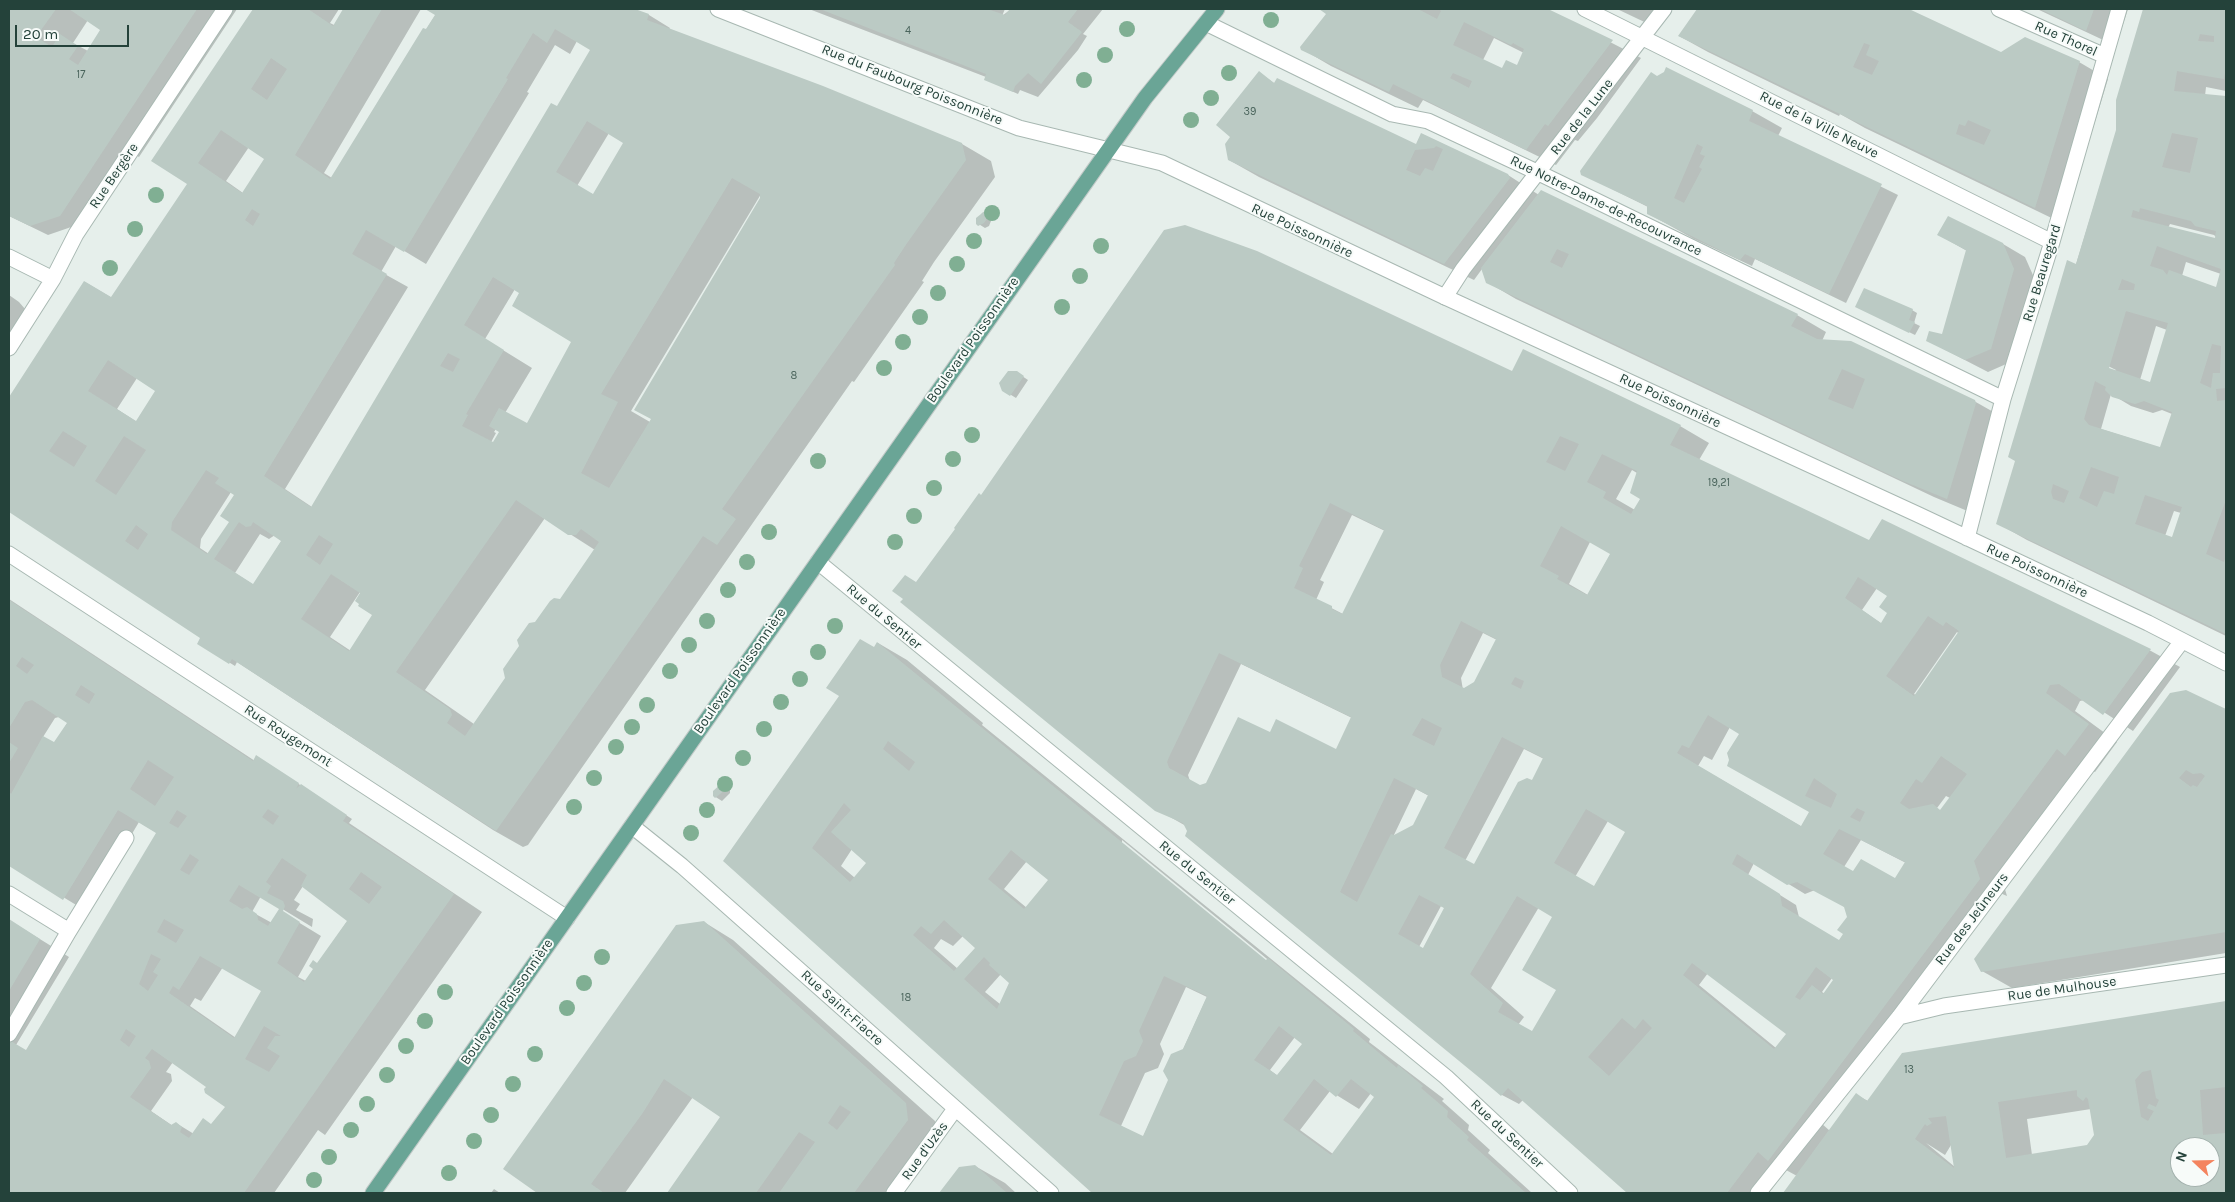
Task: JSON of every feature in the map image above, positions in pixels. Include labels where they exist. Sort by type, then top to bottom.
[{"type":"main road","name":"Boulevard Poissonnière","points":[[373,1193],[1145,98],[1217,9]]},
{"type":"street","name":"Rue Bergère","points":[[9,348],[53,280],[76,234],[225,9]]},
{"type":"street","name":"Rue du Faubourg Poissonnière","points":[[718,9],[1019,128],[1109,150]]},
{"type":"street","name":"Rue de la Ville Neuve","points":[[1585,9],[2052,242]]},
{"type":"street","name":"Rue de la Lune","points":[[1445,297],[1463,269],[1644,38],[1664,9]]},
{"type":"street","name":"Rue Thorel","points":[[1999,9],[2106,56]]},
{"type":"street","name":"Rue Beauregard","points":[[1967,538],[2003,399],[2052,242],[2120,9]]},
{"type":"street","name":"Rue Notre-Dame-de-Recouvrance","points":[[1206,23],[1392,114],[1428,121],[1539,173],[2003,399]]},
{"type":"street","name":"Rue Poissonnière","points":[[1109,150],[1162,163],[1445,297],[2148,623],[2226,663]]},
{"type":"street","points":[[9,257],[53,280]]},
{"type":"street","name":"Rue Rougemont","points":[[9,554],[567,918]]},
{"type":"street","name":"Rue du Sentier","points":[[818,562],[1446,1077],[1570,1193]]},
{"type":"street","name":"Rue des Jeûneurs","points":[[1758,1193],[1899,1017],[2182,641]]},
{"type":"street","name":"Rue Saint-Fiacre","points":[[632,826],[682,866],[1051,1193]]},
{"type":"street","points":[[9,1034],[126,838]]},
{"type":"street","points":[[9,894],[69,931]]},
{"type":"street","name":"Rue de Mulhouse","points":[[1899,1017],[1944,1006],[2226,965]]},
{"type":"street","name":"Rue d'Uzès","points":[[894,1193],[956,1109]]},
{"type":"building","points":[[9,9],[56,9],[36,37],[52,47],[60,34],[78,46],[69,59],[78,65],[100,30],[69,9],[197,9],[60,216],[30,226],[9,216]]},
{"type":"building","points":[[253,9],[308,9],[333,26],[343,9],[382,9],[295,155],[330,179],[423,28],[426,29],[435,15],[425,9],[635,9],[649,14],[647,20],[823,86],[962,143],[966,160],[905,246],[894,263],[895,265],[722,509],[736,519],[717,545],[703,536],[496,831],[232,659],[229,664],[197,644],[200,638],[9,512],[9,397],[84,281],[111,297],[187,184],[151,161]],"holes":[[[555,29],[590,50],[557,106],[551,103],[311,507],[264,476],[387,274],[352,254],[366,230],[404,252],[508,79],[506,78],[533,33],[547,43]],[[271,58],[287,69],[267,100],[251,89]],[[587,121],[623,143],[593,194],[556,172]],[[221,130],[264,159],[242,193],[198,163]],[[732,178],[760,194],[760,198],[634,410],[651,419],[609,488],[581,473],[618,402],[601,394]],[[252,209],[260,214],[253,226],[245,220]],[[493,277],[519,293],[512,306],[571,342],[527,423],[499,408],[489,426],[499,432],[493,442],[462,426],[468,415],[466,414],[504,350],[464,325]],[[448,353],[460,359],[453,372],[440,366]],[[108,360],[155,391],[136,421],[88,391]],[[63,431],[87,446],[74,467],[49,451]],[[124,436],[146,450],[116,495],[95,481]],[[206,470],[219,478],[215,483],[234,495],[220,516],[229,522],[207,554],[171,530],[172,522]],[[516,500],[568,535],[576,535],[581,529],[599,542],[560,599],[554,598],[550,601],[535,622],[529,623],[517,640],[519,646],[503,669],[505,678],[465,736],[447,723],[452,715],[450,709],[396,672]],[[239,522],[246,527],[251,526],[253,522],[281,541],[253,584],[214,559]],[[136,525],[148,534],[138,550],[125,541]],[[319,535],[333,544],[320,565],[306,555]],[[331,574],[360,593],[355,601],[359,604],[358,606],[372,615],[349,651],[301,619]]]},
{"type":"building","points":[[820,9],[987,9],[1005,15],[1010,9],[1078,9],[1068,22],[1082,32],[1041,84],[1028,73],[1015,86],[1013,92],[984,80],[986,74]]},
{"type":"building","points":[[1319,9],[1418,9],[1437,19],[1441,11],[1439,9],[1548,9],[1613,40],[1548,126],[1545,124],[1526,150],[1393,84],[1389,92],[1301,50],[1300,47],[1326,14]],"holes":[[[1464,22],[1511,45],[1513,43],[1524,49],[1517,65],[1506,60],[1502,68],[1453,45]],[[1453,73],[1472,81],[1469,88],[1450,78]]]},
{"type":"building","points":[[1697,9],[1909,9],[2001,52],[2025,37],[2080,61],[2035,208],[1678,36]],"holes":[[[1864,43],[1870,45],[1866,55],[1879,61],[1872,75],[1853,67]],[[1968,120],[1991,130],[1984,145],[1956,134],[1959,124],[1965,126]]]},
{"type":"building","points":[[2040,9],[2094,9],[2086,31]]},
{"type":"building","points":[[2143,9],[2226,9],[2226,67],[2224,79],[2177,71],[2174,91],[2226,96],[2226,388],[2216,389],[2217,401],[2226,400],[2226,500],[2206,554],[2224,562],[2226,556],[2226,634],[1996,524],[2015,461],[2008,457],[2067,260],[2076,264],[2116,130],[2116,100]],"holes":[[[2200,34],[2214,36],[2214,42],[2198,41]],[[2172,133],[2198,138],[2190,173],[2162,167]],[[2140,208],[2191,221],[2195,226],[2216,231],[2215,238],[2131,217],[2133,210],[2139,212]],[[2157,246],[2221,269],[2216,287],[2169,270],[2167,275],[2163,270],[2150,266]],[[2122,279],[2135,284],[2134,290],[2118,290]],[[2126,311],[2168,323],[2150,382],[2109,368]],[[2212,344],[2221,346],[2220,373],[2213,373],[2211,388],[2200,383]],[[2095,381],[2106,387],[2105,390],[2112,397],[2135,404],[2144,401],[2172,412],[2160,447],[2089,425],[2084,419]],[[2091,467],[2119,477],[2114,494],[2104,491],[2097,507],[2079,498]],[[2053,484],[2069,491],[2064,503],[2053,499],[2051,492]],[[2145,495],[2182,507],[2172,537],[2135,524]]]},
{"type":"building","points":[[1666,67],[1753,110],[1749,121],[1882,184],[1829,294],[1745,254],[1740,260],[1647,214],[1647,206],[1581,175],[1580,171],[1651,72],[1657,76],[1664,72]],"holes":[[[1697,144],[1703,147],[1700,154],[1705,156],[1699,167],[1702,169],[1684,203],[1674,198]]]},
{"type":"building","points":[[1259,71],[1274,83],[1277,78],[1416,144],[1421,133],[1508,174],[1510,178],[1444,264],[1228,160],[1225,144],[1230,137],[1216,125]],"holes":[[[1436,146],[1443,149],[1433,171],[1425,168],[1420,176],[1406,170],[1415,150],[1434,148]]]},
{"type":"building","points":[[1541,190],[1798,314],[1791,326],[1817,339],[1851,341],[1975,400],[1976,403],[1947,499],[1903,481],[1486,283],[1481,268]],"holes":[[[1557,249],[1569,254],[1562,268],[1550,262]],[[1842,369],[1865,379],[1853,409],[1828,399]]]},
{"type":"building","points":[[986,210],[988,211],[988,217],[984,223],[978,226],[976,218]]},
{"type":"building","points":[[1948,216],[2003,243],[2014,269],[1991,349],[1965,360],[1926,341],[1929,331],[1942,334],[1966,250],[1937,235]]},
{"type":"building","points":[[1185,225],[1257,251],[1512,371],[1523,349],[1681,425],[1670,445],[1869,540],[1882,519],[2151,649],[2103,715],[2059,684],[2050,685],[2046,693],[2089,724],[2065,756],[2057,749],[1974,861],[1980,879],[1768,1161],[1758,1152],[1727,1193],[1627,1193],[1508,1088],[1501,1096],[1185,836],[1187,831],[1183,823],[1155,811],[900,602],[903,599],[892,591],[905,575],[916,582],[979,493],[981,495],[1164,230]],"holes":[[[1560,436],[1579,444],[1565,471],[1546,462]],[[1602,454],[1637,471],[1630,493],[1640,499],[1631,514],[1603,498],[1606,492],[1587,482]],[[1330,503],[1384,530],[1342,614],[1332,609],[1332,606],[1294,588],[1303,568],[1299,566]],[[1561,526],[1610,554],[1587,595],[1557,579],[1559,576],[1540,566]],[[1858,577],[1887,596],[1879,607],[1887,613],[1881,623],[1845,598]],[[1928,616],[1943,626],[1946,622],[1959,631],[1914,696],[1886,676]],[[1461,621],[1496,639],[1474,682],[1464,688],[1442,677],[1440,665]],[[1219,653],[1351,717],[1336,749],[1276,719],[1270,732],[1238,717],[1206,783],[1200,785],[1169,768],[1167,762]],[[1515,677],[1524,681],[1521,689],[1511,684]],[[1708,715],[1739,734],[1727,753],[1729,760],[1727,766],[1809,812],[1801,826],[1677,753],[1682,745],[1689,748]],[[1422,718],[1442,728],[1434,746],[1412,735]],[[1502,737],[1543,758],[1532,780],[1527,778],[1518,782],[1474,864],[1444,848]],[[1941,756],[1967,774],[1940,810],[1933,804],[1909,809],[1900,803],[1916,779],[1922,783]],[[1394,778],[1428,795],[1413,825],[1394,835],[1391,834],[1357,902],[1340,892]],[[1814,778],[1837,794],[1831,808],[1805,796]],[[1857,808],[1865,812],[1860,822],[1850,817]],[[1586,809],[1625,832],[1594,886],[1554,863]],[[1839,829],[1905,862],[1895,878],[1861,859],[1853,871],[1823,854]],[[1737,854],[1787,885],[1797,882],[1844,907],[1847,917],[1837,930],[1843,934],[1839,940],[1782,906],[1780,894],[1732,864]],[[1419,895],[1444,908],[1423,948],[1398,934]],[[1517,896],[1552,917],[1522,970],[1556,990],[1532,1031],[1498,1012],[1503,1003],[1470,974]],[[1692,963],[1786,1034],[1774,1049],[1683,975]],[[1816,967],[1833,980],[1823,994],[1812,985],[1800,1000],[1795,997]],[[1622,1018],[1635,1029],[1643,1019],[1652,1028],[1609,1076],[1588,1057]]]},
{"type":"building","points":[[1864,288],[1913,309],[1909,320],[1915,322],[1909,333],[1855,307]]},
{"type":"building","points":[[1008,371],[1017,371],[1024,376],[1010,396],[1002,391],[999,383]]},
{"type":"building","points":[[9,600],[253,761],[256,755],[299,783],[296,789],[301,784],[347,815],[343,821],[454,894],[244,1193],[9,1193],[9,1040],[26,1050],[156,833],[118,810],[63,900],[9,866],[9,792],[11,794],[43,736],[54,742],[67,723],[32,700],[25,702],[9,728]],"holes":[[[22,657],[34,665],[27,674],[16,666]],[[81,685],[95,694],[89,704],[75,695]],[[148,760],[174,777],[155,806],[130,789]],[[268,809],[279,816],[273,825],[262,817]],[[177,810],[187,816],[178,828],[169,823]],[[190,854],[199,860],[189,875],[180,870]],[[282,858],[307,875],[301,886],[347,921],[317,963],[313,960],[309,966],[313,969],[304,982],[277,963],[300,922],[283,911],[285,906],[283,901],[267,893],[271,886],[266,882]],[[361,872],[382,887],[369,904],[349,889]],[[239,885],[279,909],[268,926],[258,920],[257,914],[247,907],[242,909],[229,901]],[[164,919],[184,930],[176,943],[157,932]],[[151,954],[161,959],[153,972],[158,975],[148,991],[139,984]],[[200,956],[261,991],[234,1038],[169,993],[173,986],[179,990]],[[264,1026],[281,1036],[275,1036],[267,1048],[280,1056],[269,1072],[245,1059]],[[126,1029],[136,1036],[129,1047],[120,1040]],[[152,1049],[206,1087],[204,1089],[205,1093],[225,1107],[211,1124],[203,1118],[189,1138],[180,1132],[182,1127],[176,1122],[171,1125],[130,1097],[151,1068],[149,1061],[145,1058]]]},
{"type":"building","points":[[860,639],[874,647],[877,642],[1266,960],[1268,958],[1354,1029],[1353,1031],[1397,1068],[1398,1065],[1423,1086],[1421,1088],[1448,1111],[1447,1117],[1469,1137],[1467,1140],[1526,1193],[1092,1193],[723,861],[839,696],[826,688]],"holes":[[[888,741],[915,762],[909,771],[883,749]],[[844,803],[851,810],[831,832],[866,863],[850,882],[812,848]],[[1011,850],[1048,880],[1024,909],[988,879]],[[944,920],[975,948],[954,971],[913,935],[921,926],[931,934]],[[984,957],[990,963],[989,965],[1009,983],[997,1009],[964,979]],[[1164,976],[1207,996],[1183,1049],[1171,1054],[1163,1071],[1168,1080],[1143,1136],[1099,1115],[1124,1061],[1136,1056],[1143,1041],[1139,1031]],[[1279,1026],[1302,1044],[1277,1075],[1254,1060]],[[1314,1079],[1336,1097],[1351,1079],[1374,1097],[1331,1155],[1283,1120]]]},
{"type":"building","points":[[2186,690],[2226,709],[2226,932],[1981,972],[1974,959],[2170,693]],"holes":[[[2186,770],[2193,774],[2201,773],[2205,776],[2197,787],[2193,785],[2191,787],[2179,778]]]},
{"type":"building","points":[[9,742],[18,748],[9,763]]},
{"type":"building","points":[[722,783],[725,790],[715,798],[713,791]]},
{"type":"building","points":[[9,919],[40,939],[9,991]]},
{"type":"building","points":[[704,921],[906,1103],[908,1120],[854,1193],[779,1193],[815,1142],[799,1132],[756,1193],[667,1193],[720,1117],[664,1079],[642,1114],[591,1184],[604,1193],[537,1193],[503,1169],[676,925]],"holes":[[[840,1105],[851,1112],[837,1130],[828,1123]]]},
{"type":"building","points":[[2226,1001],[2226,1087],[2200,1090],[2203,1135],[2226,1133],[2226,1193],[1783,1193],[1856,1093],[1867,1101],[1902,1053]],"holes":[[[2151,1070],[2156,1098],[2159,1100],[2156,1107],[2149,1104],[2147,1108],[2154,1111],[2148,1121],[2141,1117],[2135,1080],[2142,1072]],[[2077,1090],[2077,1096],[2083,1101],[2086,1097],[2088,1099],[2094,1135],[2087,1145],[2006,1158],[1998,1102]],[[1946,1116],[1954,1168],[1915,1139],[1925,1124],[1927,1126],[1932,1123],[1928,1118]]]},
{"type":"building","points":[[975,1165],[1007,1193],[939,1193],[959,1167]]}]
